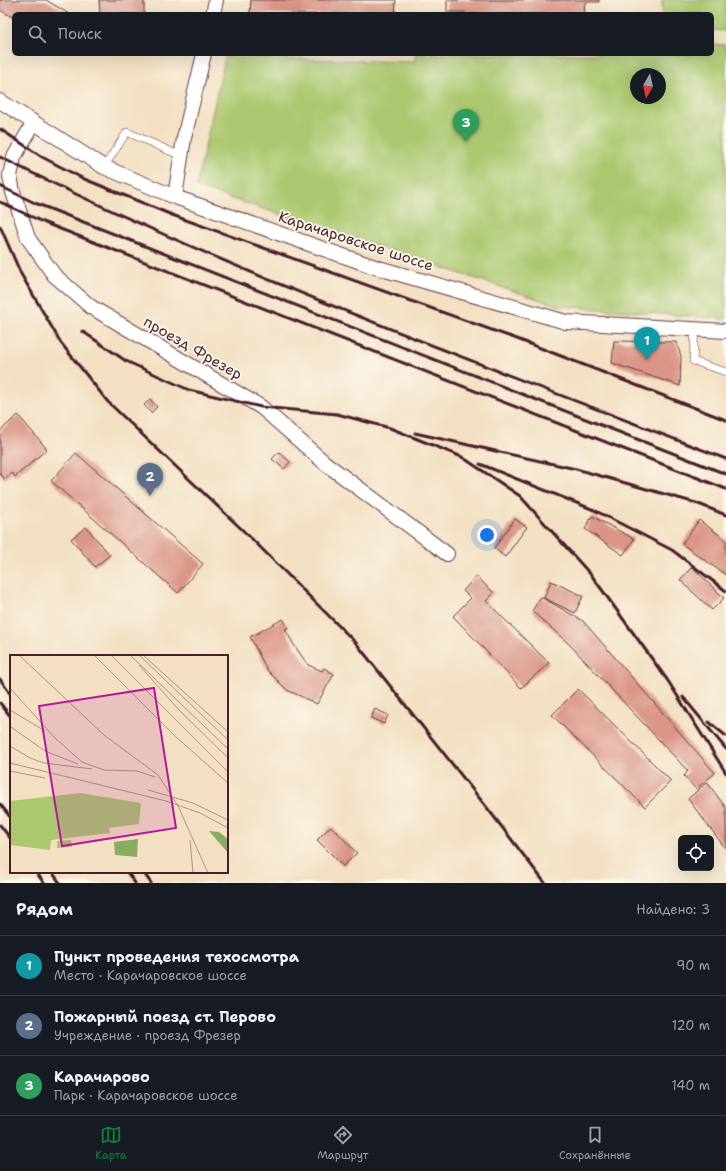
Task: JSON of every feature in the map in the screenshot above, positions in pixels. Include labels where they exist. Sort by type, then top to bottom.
[{"type":"street","points":[[213,12],[216,0]]},
{"type":"street","points":[[175,197],[181,156],[204,56]]},
{"type":"street","name":"Карачаровское шоссе","points":[[0,102],[104,167],[175,197],[375,267],[566,322],[726,331]]},
{"type":"street","name":"проезд Фрезер","points":[[34,122],[14,158],[10,176],[13,192],[28,238],[54,275],[91,307],[261,407],[325,463],[447,554]]},
{"type":"lane","points":[[104,167],[127,132],[181,156]]},
{"type":"lane","points":[[695,329],[694,361],[726,372]]},
{"type":"green space","points":[[662,0],[726,0],[726,31],[714,30],[714,12],[662,12]]},
{"type":"green space","points":[[714,44],[726,45],[726,319],[559,306],[196,187],[225,57],[415,62],[415,56],[714,56]]},
{"type":"building","points":[[0,0],[46,0],[66,12],[12,12],[12,17],[0,10]]},
{"type":"building","points":[[99,0],[144,0],[144,12],[100,12]]},
{"type":"building","points":[[251,0],[396,0],[395,12],[250,12]]},
{"type":"building","points":[[447,0],[599,0],[599,2],[585,2],[584,12],[447,12]]},
{"type":"building","points":[[614,341],[676,342],[681,356],[680,386],[612,363]]},
{"type":"building","points":[[150,399],[157,407],[151,413],[144,405]]},
{"type":"building","points":[[18,415],[47,449],[15,477],[12,473],[5,479],[0,474],[0,431]]},
{"type":"building","points":[[279,452],[290,462],[284,469],[272,459]]},
{"type":"building","points":[[76,453],[203,564],[178,593],[51,481]]},
{"type":"building","points":[[592,516],[634,539],[623,555],[585,529]]},
{"type":"building","points":[[515,519],[527,527],[505,557],[494,548]]},
{"type":"building","points":[[699,520],[726,540],[726,575],[682,544]]},
{"type":"building","points":[[86,527],[110,555],[95,567],[71,539]]},
{"type":"building","points":[[692,567],[724,598],[712,610],[680,580]]},
{"type":"building","points":[[476,576],[494,593],[486,601],[549,663],[521,688],[453,616],[471,598],[463,591]]},
{"type":"building","points":[[551,581],[583,596],[575,613],[544,598]]},
{"type":"building","points":[[541,597],[583,621],[715,773],[696,789],[684,776],[688,771],[569,644],[532,611]]},
{"type":"building","points":[[283,619],[288,628],[285,629],[308,665],[322,671],[324,668],[334,674],[317,704],[287,690],[267,670],[250,637]]},
{"type":"building","points":[[578,689],[671,781],[645,807],[552,715]]},
{"type":"building","points":[[375,709],[388,715],[384,724],[371,718]]},
{"type":"building","points":[[707,782],[726,808],[726,849],[688,799]]},
{"type":"building","points":[[331,826],[357,853],[343,866],[317,840]]},
{"type":"railway","points":[[0,129],[42,157],[82,178],[172,215],[517,339],[726,420]]},
{"type":"railway","points":[[0,157],[88,200],[178,241],[359,317],[726,459]]},
{"type":"railway","points":[[0,186],[35,203],[726,474]]},
{"type":"railway","points":[[0,202],[45,223],[726,489]]},
{"type":"railway","points":[[0,226],[21,274],[61,343],[108,402],[252,539],[356,643],[545,883]]},
{"type":"railway","points":[[82,331],[126,361],[189,390],[261,407],[337,414],[390,428],[462,457],[520,496],[592,576],[668,681],[726,773]]},
{"type":"railway","points":[[415,433],[576,469],[696,503],[726,515]]},
{"type":"railway","points":[[480,464],[594,510],[672,550],[726,591]]},
{"type":"railway","points":[[0,679],[10,694]]},
{"type":"railway","points":[[683,697],[726,749]]},
{"type":"railway","points":[[0,703],[10,716]]},
{"type":"railway","points":[[709,722],[726,736]]},
{"type":"railway","points":[[0,804],[10,817]]},
{"type":"railway","points":[[0,825],[10,838]]},
{"type":"railway","points":[[37,873],[44,883]]},
{"type":"railway","points":[[53,873],[60,883]]},
{"type":"railway","points":[[128,873],[135,883]]},
{"type":"railway","points":[[144,873],[151,883]]},
{"type":"place","name":"Карачарово","points":[[466,142]]},
{"type":"place","name":"Пункт проведения техосмотра","points":[[647,360]]},
{"type":"place","name":"Пожарный поезд ст. Перово","points":[[150,496]]}]
